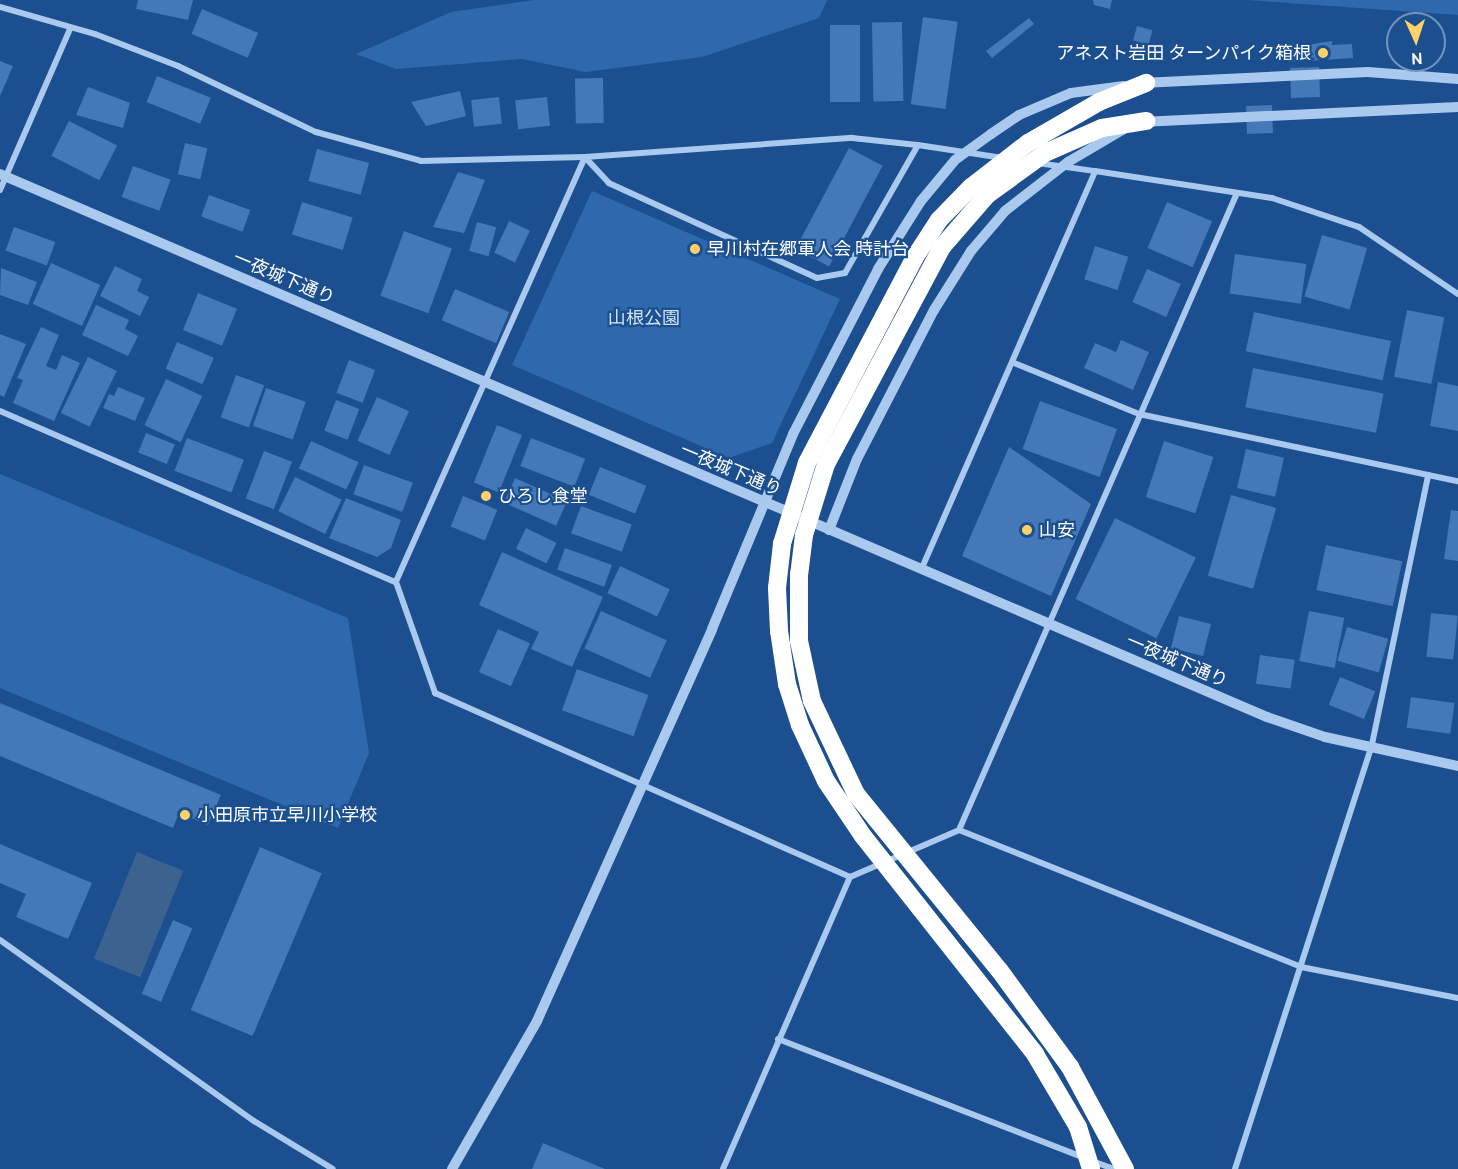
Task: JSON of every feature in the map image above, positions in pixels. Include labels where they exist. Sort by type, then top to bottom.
[{"type":"highway","points":[[1091,1169],[1078,1127],[1035,1054],[863,836],[826,782],[790,694],[779,631],[777,588],[782,544],[807,463],[915,257],[939,220],[971,187],[1028,143],[1099,102],[1146,83]]},
{"type":"highway","points":[[1125,1169],[1070,1067],[1000,972],[856,794],[812,701],[799,641],[799,574],[804,535],[826,464],[942,247],[987,195],[1045,153],[1102,128],[1146,120]]},
{"type":"street","points":[[0,7],[70,29],[95,34],[178,66],[316,132],[422,161],[585,158],[852,138],[918,145],[1272,198],[1359,226],[1458,294]]},
{"type":"street","points":[[0,190],[3,175],[70,29]]},
{"type":"street","points":[[452,1169],[537,1021],[766,503],[793,434],[878,269],[921,201],[955,160],[1019,115],[1071,93],[1146,83],[1368,72],[1458,78]]},
{"type":"street","points":[[829,530],[857,459],[934,310],[971,251],[1005,211],[1068,162],[1146,120],[1458,107]]},
{"type":"street","points":[[585,158],[609,183],[817,278],[845,273],[918,145]]},
{"type":"street","points":[[585,158],[483,381],[396,582],[435,693],[642,782],[850,877]]},
{"type":"street","points":[[921,571],[1014,363],[1095,171]]},
{"type":"street","name":"一夜城下通り","points":[[3,175],[921,571],[1267,717],[1371,749],[1458,766]]},
{"type":"street","points":[[723,1169],[850,877],[959,830],[1138,414],[1237,193]]},
{"type":"street","points":[[1014,363],[1138,414],[1458,481]]},
{"type":"street","points":[[0,411],[396,582]]},
{"type":"street","points":[[1235,1169],[1371,749],[1428,475]]},
{"type":"street","points":[[959,830],[1301,967],[1458,998]]},
{"type":"street","points":[[0,940],[254,1121],[333,1169]]},
{"type":"street","points":[[778,1039],[1114,1169]]},
{"type":"green space","points":[[534,0],[827,0],[819,18],[702,57],[586,72],[522,59],[396,69],[356,54],[451,12]]},
{"type":"green space","points":[[1247,0],[1458,0],[1458,15],[1446,14],[1446,12],[1416,12]]},
{"type":"green space","name":"山根公園","points":[[592,191],[840,299],[772,443],[729,458],[512,365]]},
{"type":"green space","points":[[0,474],[348,618],[369,753],[338,828],[0,688]]},
{"type":"shaded area","points":[[137,852],[183,871],[140,977],[94,959]]},
{"type":"building","points":[[138,0],[193,0],[188,20],[136,9]]},
{"type":"building","points":[[1093,0],[1112,0],[1110,9],[1094,5]]},
{"type":"building","points":[[202,9],[258,33],[248,58],[191,34]]},
{"type":"building","points":[[923,17],[958,22],[945,109],[911,104]]},
{"type":"building","points":[[1029,18],[1034,24],[992,58],[986,51]]},
{"type":"building","points":[[902,22],[903,101],[873,102],[872,23]]},
{"type":"building","points":[[830,25],[860,25],[860,102],[830,102]]},
{"type":"building","points":[[1137,26],[1152,30],[1149,45],[1133,40]]},
{"type":"building","name":"アネスト岩田 ターンパイク箱根","points":[[1332,41],[1332,45],[1352,44],[1353,58],[1293,62],[1293,47]]},
{"type":"building","points":[[0,61],[13,66],[0,96]]},
{"type":"building","name":"アネスト岩田 ターンパイク箱根","points":[[1319,67],[1320,97],[1291,98],[1290,68]]},
{"type":"building","points":[[157,76],[211,98],[200,124],[147,102]]},
{"type":"building","points":[[575,78],[603,78],[604,123],[576,123]]},
{"type":"building","points":[[88,87],[130,103],[123,128],[76,115]]},
{"type":"building","points":[[460,91],[466,116],[426,126],[411,102]]},
{"type":"building","points":[[499,97],[502,124],[474,127],[471,100]]},
{"type":"building","points":[[547,97],[550,126],[518,129],[515,100]]},
{"type":"building","name":"アネスト岩田 ターンパイク箱根","points":[[1272,105],[1273,133],[1247,134],[1246,106]]},
{"type":"building","points":[[69,121],[117,146],[99,180],[51,156]]},
{"type":"building","points":[[185,143],[207,148],[200,179],[178,174]]},
{"type":"building","points":[[849,148],[883,166],[829,266],[795,249]]},
{"type":"building","points":[[317,149],[369,163],[361,195],[308,181]]},
{"type":"building","points":[[133,166],[171,180],[159,211],[122,197]]},
{"type":"building","points":[[458,172],[485,180],[464,233],[433,227]]},
{"type":"building","points":[[209,195],[250,210],[242,232],[201,217]]},
{"type":"building","points":[[302,202],[353,217],[343,250],[292,235]]},
{"type":"building","points":[[1167,202],[1212,221],[1193,267],[1147,248]]},
{"type":"building","points":[[509,221],[530,231],[515,262],[494,253]]},
{"type":"building","points":[[477,222],[496,227],[489,256],[469,251]]},
{"type":"building","points":[[14,227],[55,242],[47,266],[5,250]]},
{"type":"building","points":[[404,231],[452,248],[428,313],[380,296]]},
{"type":"building","points":[[1322,235],[1367,248],[1350,309],[1304,297]]},
{"type":"building","points":[[1095,246],[1128,257],[1117,290],[1084,279]]},
{"type":"building","points":[[1235,254],[1306,264],[1301,304],[1229,294]]},
{"type":"building","points":[[51,263],[100,285],[82,326],[33,304]]},
{"type":"building","points":[[115,266],[142,279],[137,291],[149,297],[140,316],[100,296]]},
{"type":"building","points":[[1,268],[37,282],[28,305],[0,295]]},
{"type":"building","points":[[1147,269],[1181,284],[1166,317],[1132,302]]},
{"type":"building","points":[[455,289],[509,312],[496,343],[442,320]]},
{"type":"building","points":[[198,293],[237,309],[222,346],[183,330]]},
{"type":"building","points":[[96,305],[129,320],[125,329],[138,336],[128,356],[82,335]]},
{"type":"building","points":[[1407,310],[1444,317],[1431,384],[1394,377]]},
{"type":"building","points":[[1254,312],[1391,341],[1383,380],[1246,351]]},
{"type":"building","points":[[41,327],[59,335],[46,366],[56,370],[62,355],[80,363],[54,421],[13,403],[23,380],[17,378]]},
{"type":"building","points":[[0,334],[26,344],[4,397],[0,395]]},
{"type":"building","points":[[1121,340],[1149,352],[1133,390],[1084,368],[1095,343],[1116,352]]},
{"type":"building","points":[[177,342],[214,358],[202,384],[166,369]]},
{"type":"building","points":[[88,357],[117,371],[90,427],[61,413]]},
{"type":"building","points":[[349,360],[375,370],[363,403],[336,393]]},
{"type":"building","points":[[1253,368],[1384,393],[1376,433],[1245,407]]},
{"type":"building","points":[[236,375],[264,385],[249,428],[221,417]]},
{"type":"building","points":[[166,379],[202,396],[181,442],[144,425]]},
{"type":"building","points":[[1438,382],[1458,386],[1458,431],[1430,426]]},
{"type":"building","points":[[118,387],[145,398],[135,421],[103,408],[109,394],[114,396]]},
{"type":"building","points":[[266,388],[306,402],[293,439],[253,426]]},
{"type":"building","points":[[377,397],[409,411],[389,455],[357,441]]},
{"type":"building","points":[[336,400],[359,409],[348,440],[324,431]]},
{"type":"building","points":[[1040,401],[1117,429],[1100,477],[1023,449]]},
{"type":"building","points":[[497,425],[522,435],[499,493],[474,482]]},
{"type":"building","points":[[146,433],[175,445],[167,464],[138,452]]},
{"type":"building","points":[[187,438],[244,460],[231,493],[174,471]]},
{"type":"building","points":[[531,438],[585,459],[574,487],[520,466]]},
{"type":"building","points":[[311,441],[359,462],[346,490],[299,468]]},
{"type":"building","points":[[1164,441],[1213,457],[1195,513],[1146,497]]},
{"type":"building","name":"山安","points":[[1009,447],[1091,504],[1051,596],[962,556]]},
{"type":"building","points":[[1246,449],[1284,458],[1275,497],[1237,488]]},
{"type":"building","points":[[264,451],[292,462],[274,509],[246,499]]},
{"type":"building","points":[[364,465],[413,483],[402,512],[353,494]]},
{"type":"building","points":[[600,467],[646,486],[635,514],[589,495]]},
{"type":"building","points":[[295,477],[342,500],[325,534],[278,511]]},
{"type":"building","points":[[515,478],[567,501],[556,526],[504,503]]},
{"type":"building","points":[[1231,495],[1276,508],[1253,589],[1208,576]]},
{"type":"building","points":[[463,496],[497,510],[485,540],[451,527]]},
{"type":"building","points":[[346,498],[401,520],[391,548],[377,557],[329,538]]},
{"type":"building","points":[[581,506],[632,524],[622,552],[571,533]]},
{"type":"building","points":[[1451,510],[1458,511],[1458,561],[1444,559]]},
{"type":"building","points":[[1115,518],[1196,557],[1156,638],[1076,599]]},
{"type":"building","points":[[526,528],[557,543],[546,564],[516,549]]},
{"type":"building","points":[[1326,545],[1402,561],[1393,606],[1316,590]]},
{"type":"building","points":[[565,548],[612,565],[604,587],[557,570]]},
{"type":"building","points":[[502,552],[603,597],[572,667],[531,649],[539,632],[479,605]]},
{"type":"building","points":[[620,566],[670,589],[657,616],[607,593]]},
{"type":"building","points":[[601,611],[667,640],[650,678],[584,648]]},
{"type":"building","points":[[1309,611],[1344,618],[1335,668],[1299,661]]},
{"type":"building","points":[[1431,613],[1458,616],[1453,660],[1426,657]]},
{"type":"building","points":[[1179,616],[1211,624],[1203,656],[1171,648]]},
{"type":"building","points":[[1347,627],[1388,639],[1379,672],[1337,661]]},
{"type":"building","points":[[498,629],[530,643],[511,686],[479,672]]},
{"type":"building","points":[[1260,655],[1295,660],[1291,689],[1256,684]]},
{"type":"building","points":[[577,669],[648,695],[633,736],[562,710]]},
{"type":"building","points":[[1340,677],[1375,691],[1364,719],[1329,705]]},
{"type":"building","points":[[1411,697],[1455,703],[1450,734],[1407,728]]},
{"type":"building","points":[[0,703],[221,795],[208,825],[179,813],[173,828],[0,756]]},
{"type":"building","points":[[0,844],[92,883],[68,939],[16,917],[26,894],[0,883]]},
{"type":"building","points":[[260,847],[322,873],[253,1036],[191,1010]]},
{"type":"building","points":[[173,920],[192,928],[161,1002],[142,994]]},
{"type":"building","points":[[543,1143],[605,1169],[532,1169]]},
{"type":"place","name":"アネスト岩田 ターンパイク箱根","points":[[1323,53]]},
{"type":"place","name":"早川村在郷軍人会 時計台","points":[[695,249]]},
{"type":"place","name":"ひろし食堂","points":[[486,496]]},
{"type":"place","name":"山安","points":[[1027,530]]},
{"type":"place","name":"小田原市立早川小学校","points":[[185,815]]}]
